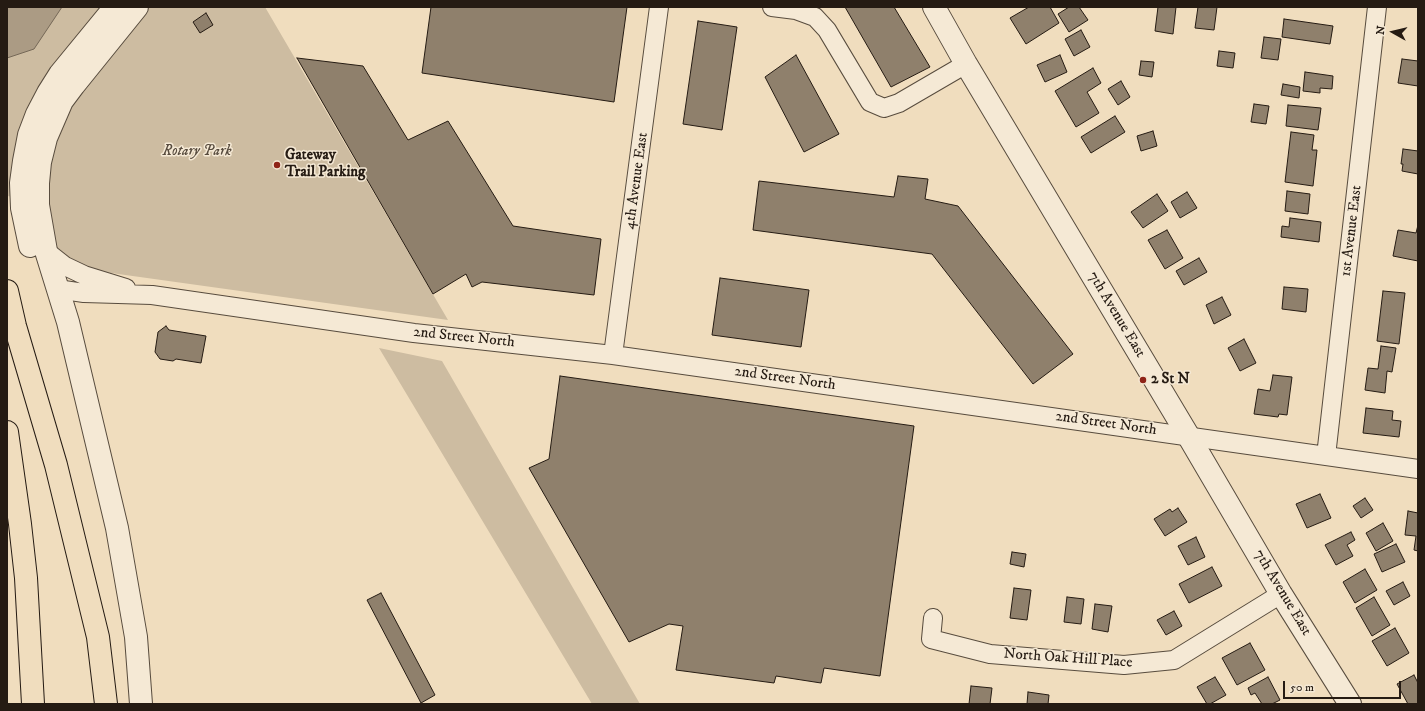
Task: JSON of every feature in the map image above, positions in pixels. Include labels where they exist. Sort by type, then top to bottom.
[{"type":"highway","points":[[7,291],[15,326],[56,465],[98,637],[106,704]]},
{"type":"highway","points":[[7,432],[26,578],[33,704]]},
{"type":"street","points":[[57,289],[46,283],[40,276],[27,232],[22,208],[21,184],[25,154],[37,114],[48,93],[60,74],[115,7]]},
{"type":"street","points":[[137,7],[62,101],[46,138],[40,162],[38,198],[46,252],[68,322],[117,528],[136,637],[141,704]]},
{"type":"street","name":"4th Avenue East","points":[[613,355],[659,7]]},
{"type":"street","points":[[772,7],[796,10],[815,17],[827,30],[870,102],[884,108],[899,103],[966,64]]},
{"type":"street","name":"7th Avenue East","points":[[934,7],[966,64],[1281,594],[1350,704]]},
{"type":"street","name":"1st Avenue East","points":[[1326,456],[1377,7]]},
{"type":"street","name":"2nd Street North","points":[[46,252],[65,266],[84,275],[152,295]]},
{"type":"street","name":"2nd Street North","points":[[57,289],[84,293],[152,295],[414,333],[613,355],[1418,469]]},
{"type":"street","name":"North Oak Hill Place","points":[[933,618],[931,639],[990,654],[1124,665],[1174,660],[1281,594]]},
{"type":"green space","points":[[7,7],[107,7],[16,197],[7,196]]},
{"type":"green space","name":"Rotary Park","points":[[145,7],[265,7],[448,320],[104,272],[73,262],[58,250],[50,236],[46,167],[62,116]]},
{"type":"green space","points":[[379,348],[442,361],[640,704],[592,704]]},
{"type":"shaded area","points":[[7,7],[62,7],[34,49],[7,58]]},
{"type":"building","points":[[431,7],[627,7],[614,102],[422,73]]},
{"type":"building","points":[[845,7],[894,7],[930,67],[891,87]]},
{"type":"building","points":[[1029,7],[1050,7],[1059,23],[1026,44],[1010,18]]},
{"type":"building","points":[[1069,7],[1079,7],[1088,20],[1069,32],[1058,14]]},
{"type":"building","points":[[1158,7],[1176,7],[1173,34],[1155,31]]},
{"type":"building","points":[[1198,7],[1217,7],[1214,30],[1195,28]]},
{"type":"building","points":[[206,13],[213,25],[200,33],[193,22]]},
{"type":"building","points":[[1284,19],[1333,26],[1330,44],[1282,37]]},
{"type":"building","points":[[698,21],[737,27],[722,130],[683,124]]},
{"type":"building","points":[[1081,30],[1090,47],[1074,56],[1065,39]]},
{"type":"building","points":[[1264,37],[1281,39],[1278,60],[1261,58]]},
{"type":"building","points":[[1219,51],[1235,53],[1233,68],[1217,66]]},
{"type":"building","points":[[796,55],[839,134],[804,152],[765,77]]},
{"type":"building","points":[[1060,55],[1067,72],[1045,82],[1037,65]]},
{"type":"building","points":[[297,58],[363,66],[408,140],[448,121],[513,226],[601,239],[594,295],[482,282],[472,287],[466,274],[433,294]]},
{"type":"building","points":[[1402,59],[1418,61],[1418,86],[1398,83]]},
{"type":"building","points":[[1141,61],[1154,62],[1152,77],[1139,75]]},
{"type":"building","points":[[1093,68],[1101,83],[1087,92],[1099,113],[1076,127],[1055,91]]},
{"type":"building","points":[[1305,72],[1333,76],[1332,89],[1320,88],[1320,93],[1303,91]]},
{"type":"building","points":[[1121,81],[1130,97],[1118,105],[1108,89]]},
{"type":"building","points":[[1283,84],[1300,87],[1299,98],[1281,95]]},
{"type":"building","points":[[1254,104],[1269,106],[1266,124],[1251,122]]},
{"type":"building","points":[[1288,105],[1321,108],[1318,130],[1286,126]]},
{"type":"building","points":[[1115,116],[1125,132],[1091,153],[1081,137]]},
{"type":"building","points":[[1153,131],[1157,146],[1141,151],[1137,136]]},
{"type":"building","points":[[1291,132],[1314,135],[1312,150],[1317,150],[1313,186],[1285,182]]},
{"type":"building","points":[[1403,149],[1418,151],[1418,174],[1402,171],[1403,164],[1401,164]]},
{"type":"building","points":[[898,176],[928,179],[925,199],[958,206],[1073,354],[1033,384],[932,254],[753,230],[759,181],[894,197]]},
{"type":"building","points":[[1287,191],[1310,194],[1308,214],[1285,211]]},
{"type":"building","points":[[1187,192],[1197,208],[1180,218],[1171,202]]},
{"type":"building","points":[[1157,194],[1168,211],[1143,228],[1131,212]]},
{"type":"building","points":[[1290,218],[1321,222],[1319,242],[1281,237],[1282,226],[1289,227]]},
{"type":"building","points":[[1418,225],[1418,261],[1393,256],[1398,230],[1416,233]]},
{"type":"building","points":[[1167,230],[1183,258],[1165,269],[1148,240]]},
{"type":"building","points":[[1199,258],[1207,272],[1184,285],[1176,271]]},
{"type":"building","points":[[720,278],[809,290],[801,347],[712,335]]},
{"type":"building","points":[[1284,287],[1308,289],[1306,312],[1282,309]]},
{"type":"building","points":[[1383,291],[1405,293],[1399,344],[1377,341]]},
{"type":"building","points":[[1222,297],[1231,315],[1214,324],[1206,305]]},
{"type":"building","points":[[166,326],[169,330],[206,336],[201,363],[176,359],[173,361],[160,359],[155,352],[158,332]]},
{"type":"building","points":[[1244,339],[1256,363],[1240,371],[1228,348]]},
{"type":"building","points":[[1381,346],[1396,348],[1392,372],[1387,371],[1385,393],[1365,390],[1368,368],[1378,369]]},
{"type":"building","points":[[1273,375],[1292,377],[1287,415],[1279,414],[1278,417],[1254,414],[1258,389],[1270,391]]},
{"type":"building","points":[[560,376],[914,426],[880,676],[824,668],[821,683],[776,676],[774,683],[676,670],[683,626],[669,624],[629,642],[529,468],[549,459]]},
{"type":"building","points":[[1366,408],[1393,411],[1392,420],[1401,421],[1399,437],[1363,433]]},
{"type":"building","points":[[1320,494],[1331,518],[1307,528],[1296,504]]},
{"type":"building","points":[[1365,498],[1373,510],[1361,518],[1353,506]]},
{"type":"building","points":[[1178,508],[1187,522],[1165,536],[1154,519],[1170,509],[1172,512]]},
{"type":"building","points":[[1408,511],[1418,513],[1418,551],[1414,550],[1416,536],[1405,535]]},
{"type":"building","points":[[1383,523],[1393,541],[1376,551],[1366,533]]},
{"type":"building","points":[[1351,532],[1355,540],[1347,545],[1353,556],[1336,565],[1325,545]]},
{"type":"building","points":[[1196,537],[1205,557],[1188,565],[1178,546]]},
{"type":"building","points":[[1396,544],[1405,562],[1382,572],[1374,554]]},
{"type":"building","points":[[1012,552],[1026,554],[1024,567],[1010,564]]},
{"type":"building","points":[[1212,567],[1222,586],[1189,603],[1179,584]]},
{"type":"building","points":[[1365,569],[1377,590],[1355,603],[1343,582]]},
{"type":"building","points":[[1403,582],[1410,596],[1394,605],[1386,591]]},
{"type":"building","points":[[1014,588],[1031,590],[1027,620],[1010,618]]},
{"type":"building","points":[[381,593],[435,695],[421,703],[367,600]]},
{"type":"building","points":[[1067,597],[1084,599],[1081,624],[1064,622]]},
{"type":"building","points":[[1374,597],[1390,625],[1372,636],[1356,608]]},
{"type":"building","points":[[1095,604],[1112,606],[1108,632],[1092,629]]},
{"type":"building","points":[[1174,611],[1182,626],[1166,635],[1157,620]]},
{"type":"building","points":[[1395,628],[1409,653],[1387,666],[1372,641]]},
{"type":"building","points":[[1250,643],[1265,670],[1237,685],[1222,658]]},
{"type":"building","points":[[1414,675],[1418,683],[1418,704],[1408,704],[1397,684]]},
{"type":"building","points":[[1215,677],[1226,695],[1210,704],[1207,704],[1197,687]]},
{"type":"building","points":[[1268,677],[1280,700],[1272,704],[1262,704],[1255,693],[1251,695],[1248,688]]},
{"type":"building","points":[[971,686],[992,688],[990,704],[969,704]]},
{"type":"building","points":[[1028,692],[1049,695],[1048,704],[1027,704]]},
{"type":"place","name":"Gateway Trail Parking","points":[[277,165]]},
{"type":"place","name":"2 St N","points":[[1143,380]]}]
